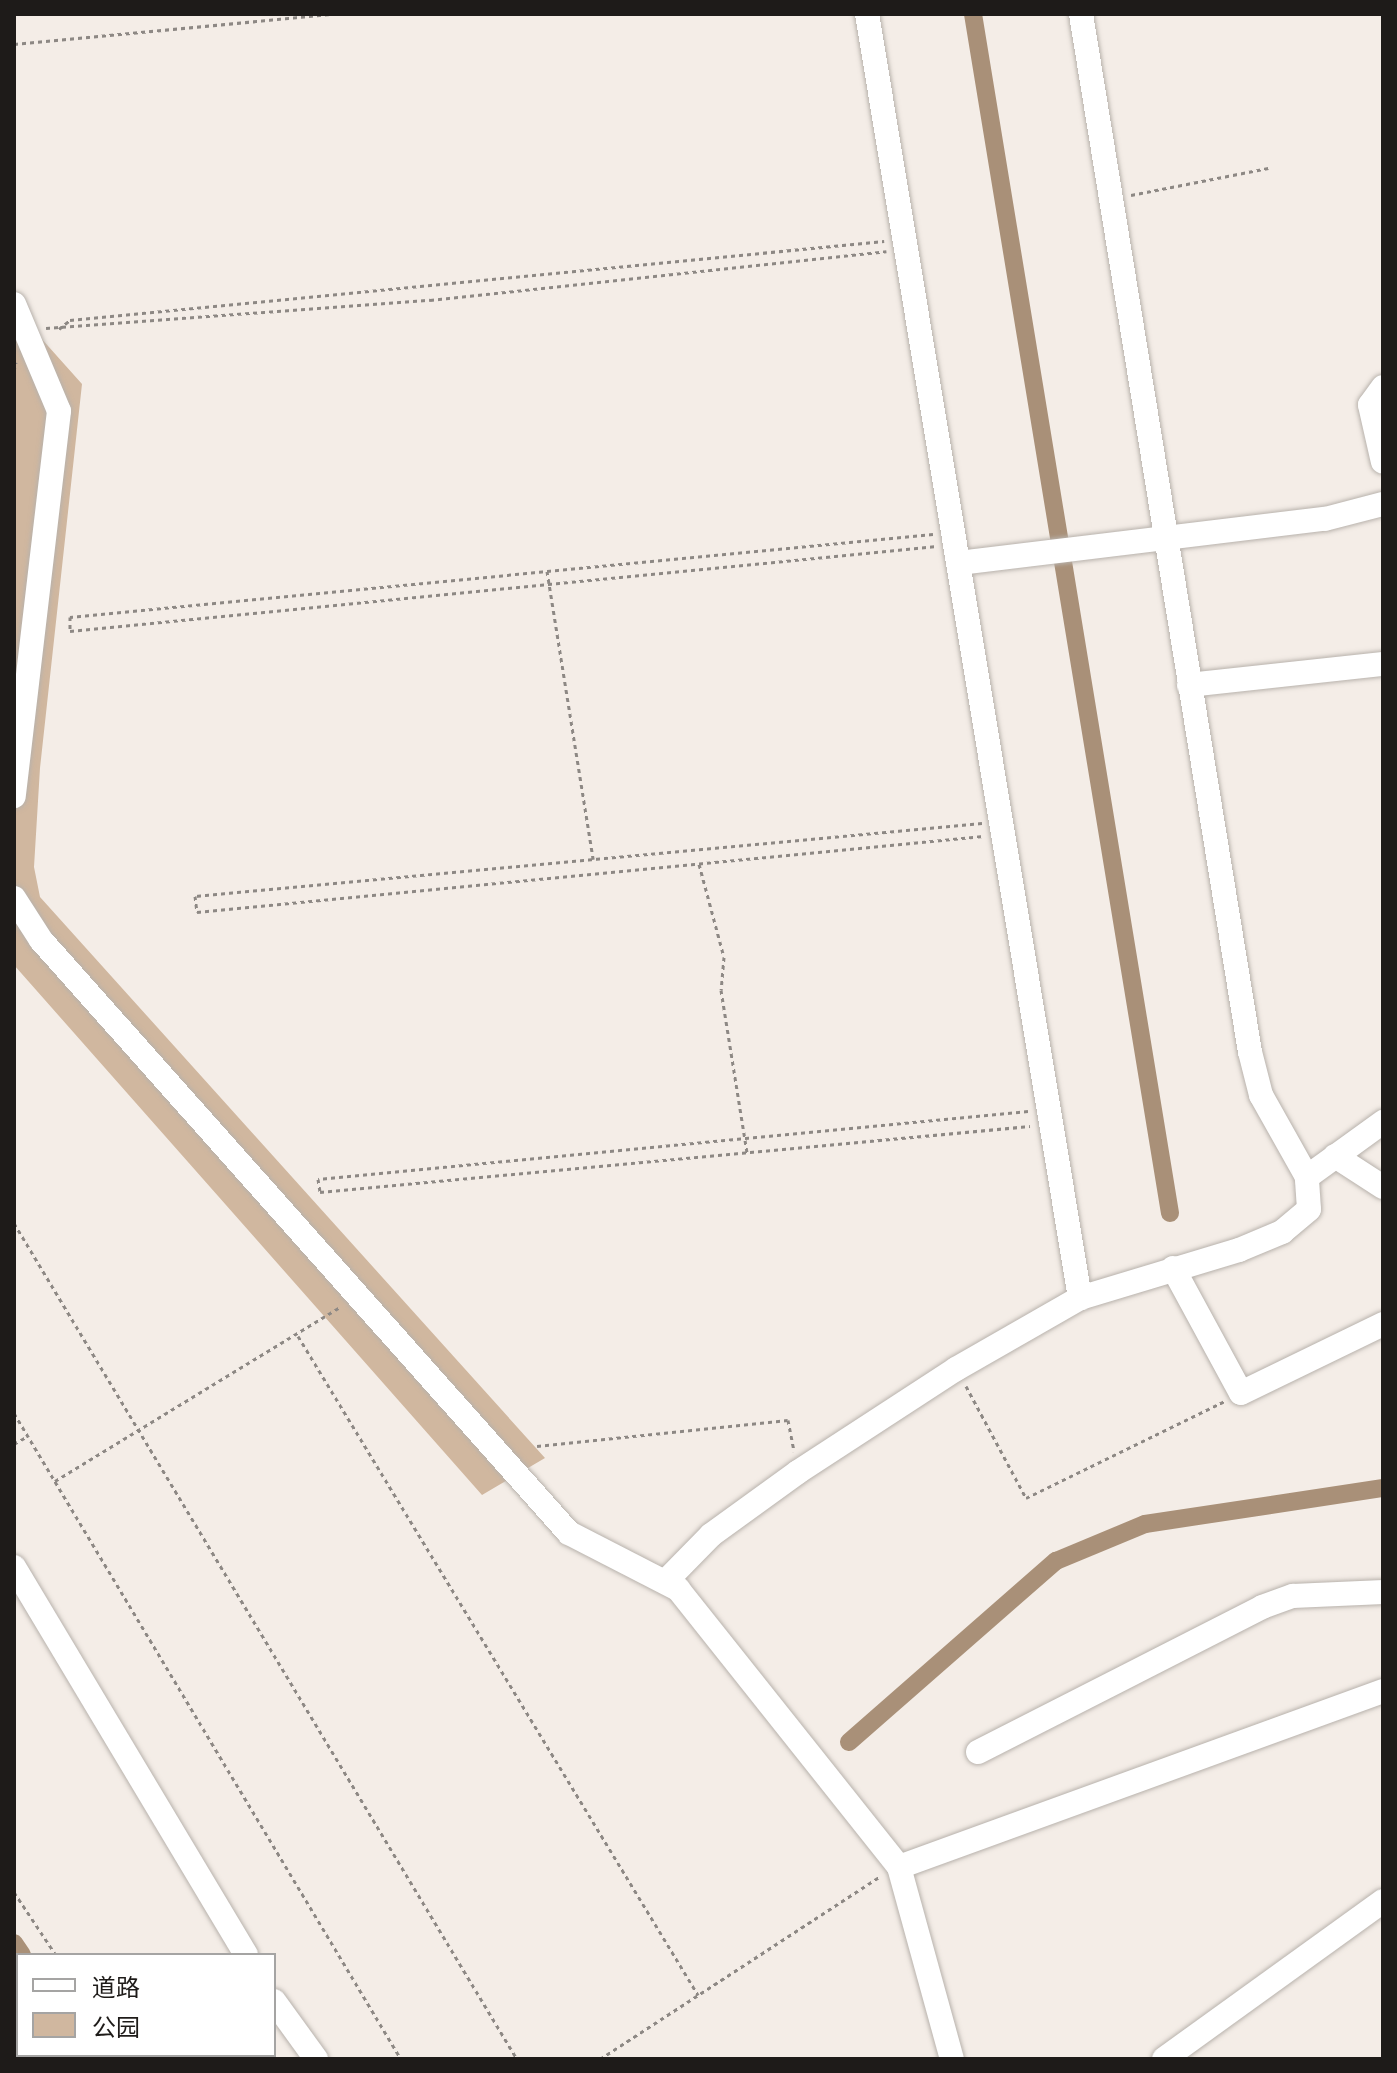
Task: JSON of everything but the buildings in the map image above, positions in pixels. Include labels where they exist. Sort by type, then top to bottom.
[{"type":"street","points":[[867,14],[1080,1298]]},
{"type":"street","points":[[667,1580],[711,1535],[798,1472],[956,1369],[1080,1298],[1239,1250],[1300,1220],[1309,1209],[1307,1177],[1261,1095],[1250,1052],[1081,14]]},
{"type":"street","points":[[14,796],[58,462],[59,411],[18,311]]},
{"type":"street","points":[[1383,387],[1370,405],[1383,462]]},
{"type":"street","points":[[957,546],[1029,554],[1325,519],[1383,504]]},
{"type":"street","points":[[1189,685],[1383,664]]},
{"type":"street","points":[[14,898],[41,940],[569,1533],[667,1580],[899,1867],[952,2059]]},
{"type":"street","points":[[1307,1177],[1383,1122]]},
{"type":"street","points":[[1335,1156],[1383,1187]]},
{"type":"street","points":[[1173,1268],[1241,1393],[1383,1324]]},
{"type":"street","points":[[14,1567],[245,1953]]},
{"type":"street","points":[[978,1752],[1262,1607],[1293,1596],[1383,1592]]},
{"type":"street","points":[[899,1867],[1383,1691]]},
{"type":"street","points":[[1164,2059],[1383,1901]]},
{"type":"street","points":[[276,2004],[316,2059]]},
{"type":"path","points":[[14,44],[331,14]]},
{"type":"path","points":[[1110,199],[1268,168]]},
{"type":"path","points":[[59,329],[70,320],[905,244]]},
{"type":"path","points":[[18,311],[59,329],[430,300],[905,244]]},
{"type":"path","points":[[957,546],[70,631],[70,617],[547,571],[957,546]]},
{"type":"path","points":[[547,571],[593,860]]},
{"type":"path","points":[[1001,828],[699,864],[197,912],[195,896],[593,860],[1001,828]]},
{"type":"path","points":[[699,864],[724,957],[721,990],[747,1153]]},
{"type":"path","points":[[1049,1117],[747,1153],[320,1192],[318,1179],[746,1138],[1049,1117]]},
{"type":"path","points":[[14,1223],[517,2059]]},
{"type":"path","points":[[55,1481],[298,1336],[356,1294]]},
{"type":"path","points":[[298,1336],[698,1995]]},
{"type":"path","points":[[956,1369],[1026,1498],[1241,1393]]},
{"type":"path","points":[[14,1413],[401,2059]]},
{"type":"path","points":[[537,1446],[788,1420],[798,1472]]},
{"type":"path","points":[[14,1444],[28,1436]]},
{"type":"path","points":[[600,2059],[899,1867]]},
{"type":"path","points":[[14,1892],[55,1953]]},
{"type":"green space","points":[[14,308],[82,384],[40,768],[34,867],[40,897],[545,1458],[482,1495],[14,965]]},
{"type":"waterway","points":[[973,14],[1170,1213]]},
{"type":"waterway","points":[[849,1742],[1056,1561],[1145,1524],[1383,1488]]},
{"type":"waterway","points":[[14,1943],[21,1953]]}]
